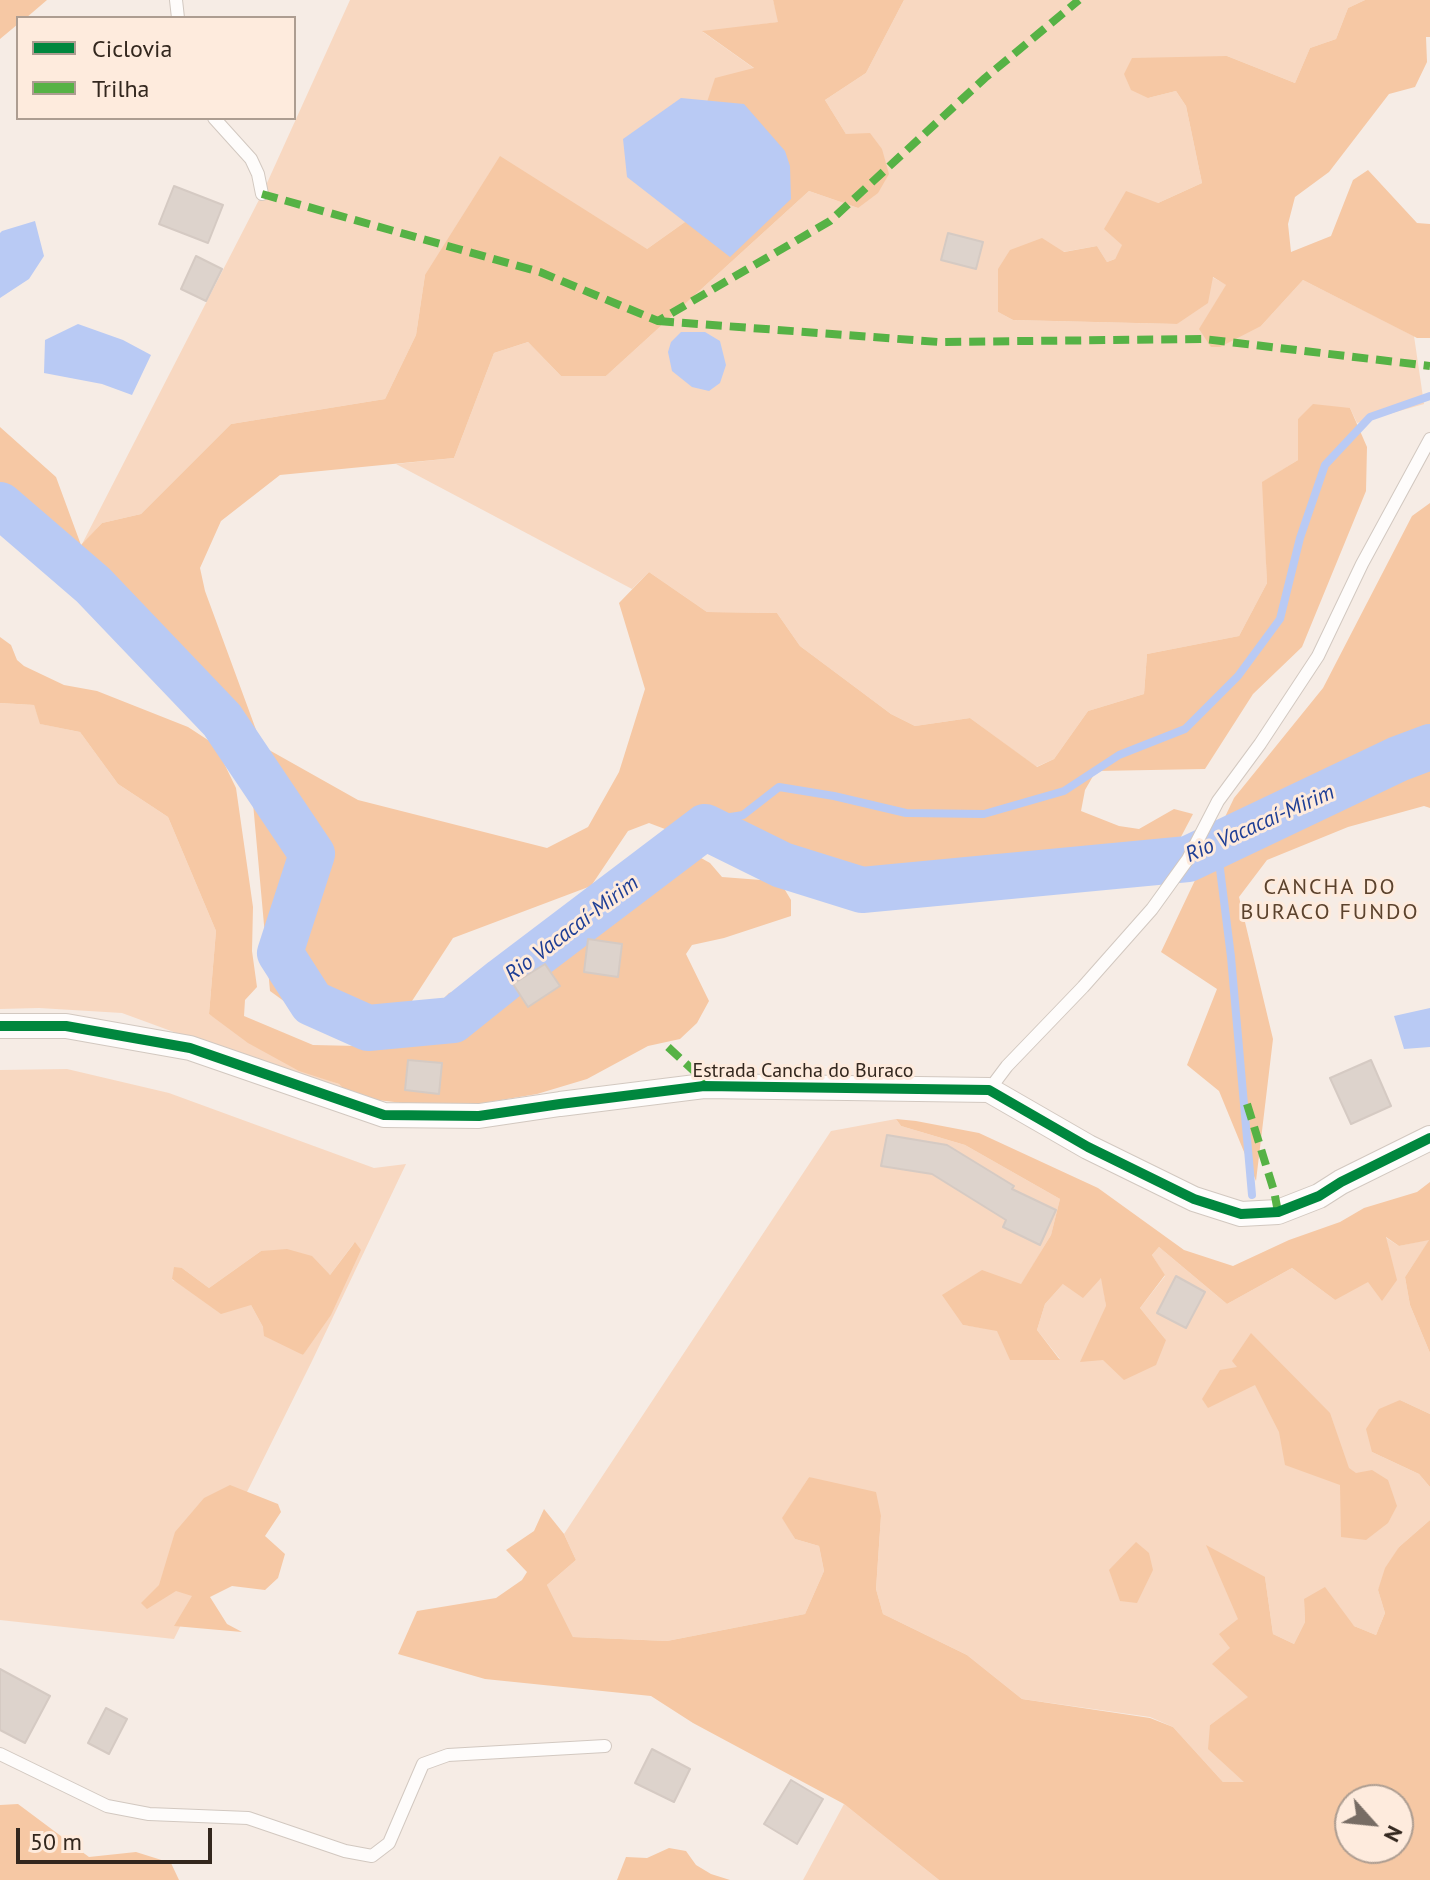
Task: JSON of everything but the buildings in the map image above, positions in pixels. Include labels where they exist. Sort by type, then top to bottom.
[{"type":"street","name":"Estrada Cancha do Buraco","points":[[0,1026],[66,1026],[190,1048],[384,1115],[479,1116],[704,1086],[989,1090],[1088,1147],[1194,1199],[1241,1214],[1278,1212],[1319,1196],[1430,1138]]},
{"type":"lane","points":[[216,120],[251,159],[262,194]]},
{"type":"lane","points":[[989,1090],[1007,1066],[1152,909],[1188,859],[1218,801],[1318,656],[1362,564],[1430,439]]},
{"type":"lane","points":[[0,1754],[107,1806],[149,1814],[248,1818],[345,1851],[372,1856],[389,1843],[423,1764],[448,1755],[605,1746]]},
{"type":"shaded area","points":[[0,0],[47,0],[28,16],[16,16],[16,26],[0,39]]},
{"type":"shaded area","points":[[350,0],[773,0],[779,22],[703,32],[755,69],[699,212],[647,249],[425,275],[416,335],[385,399],[231,424],[141,514],[102,523],[81,546],[262,194]]},
{"type":"shaded area","points":[[773,0],[904,0],[866,73],[825,100],[846,134],[870,133],[882,149],[889,174],[878,193],[858,208],[809,191],[606,376],[561,376],[528,342],[494,353],[454,458],[280,475],[221,521],[200,568],[205,591],[262,746],[358,800],[547,848],[588,827],[619,772],[645,689],[619,603],[649,572],[707,612],[777,613],[800,646],[891,714],[915,726],[970,718],[1037,767],[1054,759],[1088,711],[1144,694],[1147,654],[1239,636],[1267,583],[1262,482],[1298,460],[1298,419],[1313,404],[1350,408],[1367,447],[1366,491],[1302,647],[1253,694],[1205,769],[1096,771],[1085,790],[1081,811],[1119,826],[1139,829],[1174,809],[1193,814],[1173,852],[969,881],[795,878],[649,823],[628,831],[591,886],[453,938],[412,1001],[370,1018],[303,1015],[270,991],[252,792],[210,722],[153,673],[118,610],[72,594],[0,518],[0,427],[56,477],[81,545],[102,523],[141,514],[231,424],[385,399],[416,335],[425,275],[500,156],[647,249],[699,212],[704,111],[715,78],[754,68],[702,31],[778,22]]},
{"type":"shaded area","points":[[904,0],[1365,0],[1348,8],[1336,39],[1310,48],[1295,83],[1227,56],[1148,98],[1176,91],[1186,106],[1202,183],[1158,203],[1115,259],[1107,262],[1097,246],[1063,252],[998,312],[1013,320],[1177,324],[1212,277],[1227,285],[1200,329],[1261,326],[1303,280],[1414,336],[1424,404],[1357,423],[1350,408],[1298,419],[1298,460],[1263,482],[1267,583],[1239,636],[1147,654],[1144,694],[1088,711],[1054,759],[1036,767],[970,718],[915,726],[891,714],[800,646],[777,613],[707,612],[649,572],[632,589],[396,464],[454,458],[494,353],[528,342],[561,376],[606,376],[809,191],[858,208],[846,134],[825,100],[866,73]]},
{"type":"shaded area","points":[[1365,0],[1430,0],[1427,62],[1415,87],[1389,94],[1329,172],[1295,197],[1288,224],[1291,252],[1331,236],[1353,180],[1368,170],[1417,223],[1430,224],[1430,338],[1417,338],[1303,280],[1261,326],[1220,347],[1211,347],[1199,329],[1226,285],[1213,277],[1208,303],[1177,324],[1013,320],[998,312],[998,269],[1010,250],[1042,238],[1064,252],[1097,246],[1107,262],[1115,259],[1122,245],[1104,229],[1126,191],[1158,203],[1202,183],[1186,106],[1176,91],[1148,98],[1131,90],[1124,74],[1132,58],[1227,56],[1295,83],[1310,48],[1336,39],[1348,8]]},
{"type":"shaded area","points":[[1430,503],[1430,808],[1424,806],[1348,827],[1267,860],[1239,897],[1273,1039],[1256,1181],[1219,1091],[1187,1065],[1217,989],[1161,952],[1234,798],[1323,688],[1412,516]]},
{"type":"shaded area","points":[[0,637],[11,645],[17,660],[24,666],[64,685],[97,691],[188,727],[211,742],[236,788],[253,907],[252,951],[257,987],[245,1000],[244,1016],[313,1045],[358,1046],[430,1013],[449,993],[493,978],[522,944],[604,892],[640,848],[648,844],[676,844],[710,863],[722,877],[774,881],[782,885],[791,900],[791,916],[692,945],[686,954],[709,1001],[697,1023],[680,1039],[648,1046],[587,1079],[537,1094],[483,1103],[403,1103],[351,1097],[339,1084],[299,1071],[248,1043],[209,1014],[216,931],[168,817],[118,784],[80,732],[40,724],[34,705],[0,703]]},
{"type":"shaded area","points":[[0,703],[34,705],[41,724],[80,732],[118,784],[168,817],[216,931],[209,1014],[339,1084],[351,1097],[122,1013],[0,1009]]},
{"type":"shaded area","points":[[67,1069],[169,1093],[374,1168],[406,1164],[174,1639],[0,1620],[0,1070]],"holes":[[[354,1243],[303,1355],[263,1327],[251,1305],[172,1280],[182,1268],[209,1288],[261,1251],[330,1275]]]},
{"type":"shaded area","points":[[896,1119],[901,1126],[965,1145],[1060,1199],[1051,1235],[1021,1285],[963,1325],[997,1330],[1060,1359],[1037,1330],[1045,1304],[1063,1284],[1102,1278],[1106,1306],[1166,1340],[1140,1308],[1165,1276],[1152,1255],[1159,1247],[1227,1304],[1292,1268],[1335,1300],[1385,1237],[1399,1246],[1430,1239],[1405,1277],[1410,1305],[1430,1353],[1430,1414],[1400,1400],[1372,1452],[1419,1474],[1430,1487],[1430,1520],[1399,1547],[1378,1590],[1385,1613],[1376,1635],[1304,1599],[1305,1622],[1294,1644],[1273,1634],[1265,1577],[1238,1619],[1230,1648],[1249,1697],[1210,1725],[1245,1782],[1223,1782],[1173,1727],[1150,1717],[1022,1699],[967,1655],[883,1614],[876,1589],[881,1516],[809,1477],[783,1518],[795,1539],[819,1546],[824,1571],[805,1614],[667,1641],[573,1637],[547,1585],[576,1560],[564,1534],[831,1131]]},
{"type":"shaded area","points":[[896,1119],[979,1133],[1098,1188],[1184,1250],[1233,1266],[1289,1240],[1340,1222],[1364,1208],[1417,1192],[1430,1182],[1430,1353],[1410,1305],[1405,1277],[1429,1240],[1399,1246],[1386,1237],[1397,1280],[1382,1301],[1368,1282],[1335,1300],[1292,1268],[1227,1304],[1159,1247],[1152,1255],[1165,1275],[1140,1308],[1166,1340],[1156,1365],[1124,1380],[1103,1360],[1080,1362],[1106,1306],[1101,1278],[1083,1298],[1063,1284],[1045,1304],[1037,1330],[1060,1360],[1010,1360],[997,1331],[963,1325],[942,1295],[982,1270],[1021,1284],[1051,1235],[1060,1199],[965,1145],[901,1126]]},
{"type":"shaded area","points":[[355,1242],[361,1250],[331,1315],[303,1355],[264,1336],[263,1327],[251,1305],[221,1314],[172,1279],[174,1267],[182,1268],[209,1288],[261,1251],[287,1249],[312,1256],[330,1275]]},
{"type":"shaded area","points":[[1251,1333],[1330,1413],[1349,1468],[1356,1473],[1372,1470],[1388,1480],[1397,1506],[1388,1523],[1366,1540],[1341,1537],[1340,1485],[1285,1465],[1279,1432],[1255,1385],[1208,1408],[1202,1399],[1220,1370],[1237,1367],[1232,1361]]},
{"type":"shaded area","points":[[1400,1400],[1430,1414],[1430,1487],[1419,1474],[1372,1452],[1366,1429],[1379,1409]]},
{"type":"shaded area","points":[[809,1477],[876,1492],[881,1516],[876,1589],[883,1614],[967,1655],[1022,1699],[1150,1718],[1173,1727],[1223,1782],[1244,1782],[1208,1749],[1210,1725],[1248,1697],[1212,1664],[1230,1648],[1219,1634],[1238,1619],[1206,1545],[1265,1577],[1273,1634],[1294,1644],[1305,1622],[1304,1599],[1325,1587],[1354,1626],[1376,1635],[1385,1613],[1378,1590],[1385,1568],[1399,1547],[1430,1520],[1430,1880],[939,1880],[844,1804],[693,1723],[651,1696],[485,1679],[398,1654],[417,1611],[496,1598],[522,1580],[527,1572],[506,1550],[534,1531],[544,1509],[564,1534],[576,1560],[547,1585],[573,1637],[667,1641],[805,1614],[824,1571],[819,1546],[795,1539],[782,1518]]},
{"type":"shaded area","points":[[230,1485],[278,1504],[281,1512],[265,1536],[285,1554],[278,1578],[265,1590],[232,1586],[210,1597],[227,1624],[242,1632],[174,1626],[192,1596],[176,1591],[147,1609],[141,1603],[159,1585],[175,1532],[204,1498]]},
{"type":"shaded area","points":[[1136,1542],[1149,1553],[1153,1570],[1137,1603],[1120,1601],[1109,1570]]},
{"type":"shaded area","points":[[18,1804],[89,1857],[136,1852],[171,1863],[179,1880],[0,1880],[0,1805]]},
{"type":"shaded area","points":[[844,1804],[939,1880],[803,1880]]},
{"type":"shaded area","points":[[669,1848],[686,1851],[696,1865],[730,1880],[617,1880],[626,1857],[647,1858]]},
{"type":"water","points":[[681,98],[744,104],[785,151],[790,166],[791,199],[730,257],[627,177],[623,139]]},
{"type":"water","points":[[35,221],[44,256],[29,279],[0,298],[0,233]]},
{"type":"water","points":[[78,324],[123,340],[151,355],[132,395],[102,384],[44,373],[45,340]]},
{"type":"water","points":[[681,332],[705,332],[720,341],[726,365],[720,383],[709,391],[692,387],[672,371],[668,352],[671,342]]},
{"type":"water","points":[[1430,1008],[1430,1047],[1404,1049],[1394,1016]]},
{"type":"waterway","points":[[705,827],[724,818],[743,815],[779,787],[906,813],[984,814],[1064,791],[1119,755],[1185,729],[1238,676],[1280,619],[1300,538],[1325,465],[1370,417],[1430,396]]},
{"type":"waterway","name":"Rio Vacacaí-Mirim","points":[[0,505],[93,585],[222,720],[312,854],[280,953],[312,1003],[368,1028],[453,1020],[705,827],[782,865],[862,890],[1188,859],[1398,759],[1430,747]]},
{"type":"waterway","points":[[1217,845],[1231,957],[1252,1195]]},
{"type":"marked path","points":[[262,194],[540,272],[658,321],[830,221],[985,78],[1079,0]]},
{"type":"marked path","points":[[658,321],[939,342],[1204,339],[1430,366]]},
{"type":"marked path","points":[[668,1047],[695,1072],[704,1086]]},
{"type":"marked path","points":[[1247,1104],[1278,1212]]},
{"type":"cycle path","points":[[0,1026],[66,1026],[190,1048],[384,1115],[479,1116],[704,1086],[989,1090],[1088,1147],[1194,1199],[1241,1214],[1278,1212],[1319,1196],[1430,1138]]},
{"type":"district","name":"CANCHA DO BURACO FUNDO","points":[[1330,900]]}]
